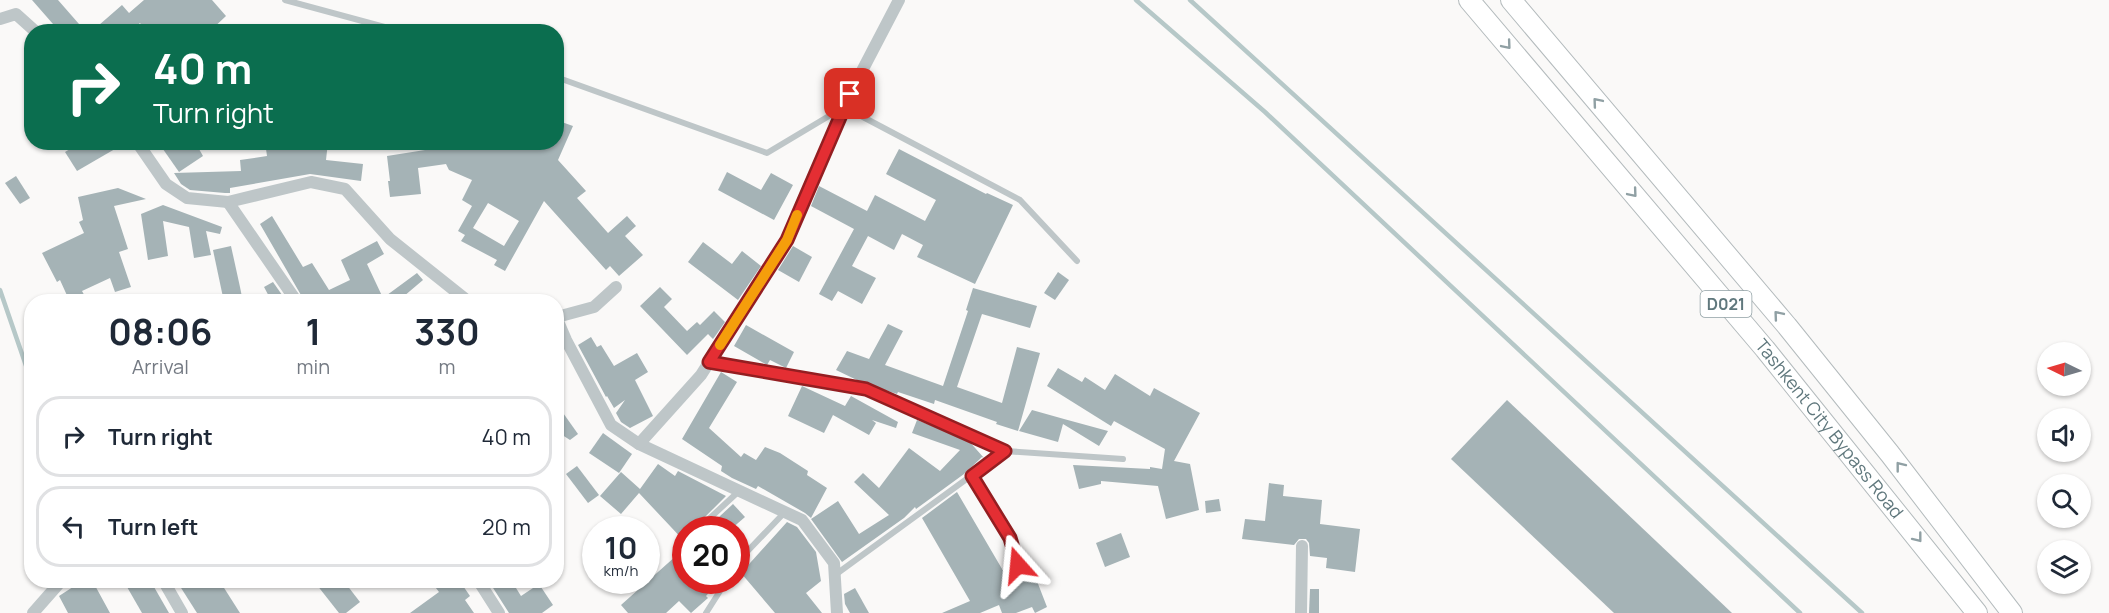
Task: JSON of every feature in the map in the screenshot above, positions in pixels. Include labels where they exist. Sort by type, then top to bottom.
[{"type":"highway","name":"Tashkent City Bypass Road","points":[[1469,0],[1765,349],[1977,613]]},
{"type":"highway","name":"Tashkent City Bypass Road","points":[[1511,0],[1795,335],[1898,463],[2012,613]]},
{"type":"highway","points":[[1605,160],[1612,143],[1620,139],[1629,140]]},
{"type":"street","points":[[639,444],[701,375],[787,240],[844,107],[898,0]]},
{"type":"street","points":[[0,19],[16,14],[27,24]]},
{"type":"street","points":[[143,150],[166,184],[187,198],[228,202],[311,182],[345,189],[390,239],[459,294]]},
{"type":"street","points":[[228,202],[291,294]]},
{"type":"street","points":[[564,315],[594,307],[616,287]]},
{"type":"street","points":[[564,335],[611,425],[639,444],[801,520],[834,563],[837,613]]},
{"type":"street","points":[[1301,613],[1302,546]]},
{"type":"street","points":[[33,613],[55,588]]},
{"type":"street","points":[[168,588],[182,613]]},
{"type":"street","points":[[483,588],[499,613]]},
{"type":"lane","points":[[285,0],[374,24]]},
{"type":"lane","points":[[564,80],[767,153],[844,107],[1020,200],[1077,261]]},
{"type":"lane","points":[[709,362],[866,389],[1005,451],[1123,459]]},
{"type":"lane","points":[[835,575],[1005,451]]},
{"type":"lane","points":[[972,476],[1010,538],[1018,565],[1028,572]]},
{"type":"lane","points":[[712,516],[738,492]]},
{"type":"lane","points":[[750,549],[784,513]]},
{"type":"lane","points":[[706,613],[718,594]]},
{"type":"building","points":[[32,0],[58,0],[79,24],[53,24]]},
{"type":"building","points":[[144,0],[212,0],[226,16],[218,24],[100,24],[122,5],[129,13]]},
{"type":"building","points":[[564,123],[573,126],[564,146]]},
{"type":"building","points":[[899,149],[986,194],[1013,205],[975,284],[917,257],[923,245],[902,234],[894,250],[868,236],[852,266],[876,278],[862,304],[838,291],[832,301],[819,294],[854,229],[811,206],[819,186],[867,211],[875,195],[925,221],[936,200],[886,174]]},
{"type":"building","points":[[68,150],[113,150],[77,171],[65,152]]},
{"type":"building","points":[[164,150],[200,150],[203,156],[179,172]]},
{"type":"building","points":[[266,150],[327,150],[326,160],[363,164],[361,181],[310,174],[230,188],[230,193],[225,193],[190,190],[181,184],[174,173],[241,171],[240,160],[267,156]]},
{"type":"building","points":[[425,150],[562,150],[558,160],[586,191],[577,198],[608,233],[627,216],[636,226],[625,236],[643,255],[619,276],[610,266],[606,270],[544,201],[505,271],[494,265],[497,260],[461,241],[465,235],[458,231],[472,206],[462,200],[472,180],[449,170],[446,164],[418,168],[421,194],[390,197],[387,156]],"holes":[[[488,203],[519,221],[504,246],[473,228]]]},
{"type":"building","points":[[727,172],[761,190],[771,173],[793,185],[774,220],[718,190]]},
{"type":"building","points":[[16,176],[30,198],[20,204],[5,183]]},
{"type":"building","points":[[118,188],[146,199],[114,206],[128,249],[119,252],[131,287],[115,292],[110,278],[82,291],[84,294],[66,294],[60,280],[57,282],[42,253],[84,233],[79,222],[83,220],[78,197]]},
{"type":"building","points":[[163,205],[222,227],[220,234],[206,231],[211,255],[194,258],[189,227],[163,221],[168,256],[148,260],[141,214]]},
{"type":"building","points":[[272,216],[303,267],[312,263],[329,290],[350,280],[341,260],[377,241],[384,254],[367,264],[381,294],[300,294],[260,224]]},
{"type":"building","points":[[703,242],[732,264],[742,251],[761,266],[738,300],[688,262]]},
{"type":"building","points":[[231,246],[241,294],[222,294],[213,250]]},
{"type":"building","points":[[793,246],[812,257],[799,282],[778,270]]},
{"type":"building","points":[[1058,272],[1069,280],[1055,300],[1044,293]]},
{"type":"building","points":[[417,273],[423,280],[406,294],[388,294]]},
{"type":"building","points":[[273,282],[281,294],[268,294],[264,287]]},
{"type":"building","points":[[660,287],[672,299],[664,307],[687,331],[697,322],[700,325],[714,311],[725,322],[713,339],[708,334],[687,355],[640,306]]},
{"type":"building","points":[[973,288],[1037,306],[1030,328],[982,314],[957,387],[1002,403],[1017,347],[1040,353],[1018,431],[935,400],[934,404],[861,382],[836,370],[847,351],[869,359],[888,324],[903,331],[885,365],[943,386],[968,311],[966,310]]},
{"type":"building","points":[[746,325],[794,352],[786,368],[770,360],[767,365],[734,346]]},
{"type":"building","points":[[591,337],[597,347],[601,345],[614,366],[637,353],[648,372],[635,380],[653,416],[630,428],[621,422],[616,413],[625,400],[614,408],[578,345]]},
{"type":"building","points":[[1058,368],[1082,382],[1085,377],[1105,390],[1115,374],[1150,396],[1154,388],[1200,413],[1174,461],[1190,464],[1199,510],[1166,519],[1158,486],[1101,481],[1101,484],[1079,489],[1073,465],[1162,469],[1165,449],[1114,421],[1111,426],[1047,386]]},
{"type":"building","points":[[721,372],[737,382],[709,428],[741,457],[744,453],[756,460],[765,447],[780,453],[808,471],[807,475],[827,488],[811,518],[758,486],[756,489],[732,478],[721,471],[722,466],[682,439]]},
{"type":"building","points":[[802,386],[845,406],[851,396],[898,422],[896,428],[872,420],[876,423],[869,435],[833,415],[824,433],[788,416]]},
{"type":"building","points":[[1507,400],[1732,613],[1614,613],[1451,459]]},
{"type":"building","points":[[1032,410],[1108,431],[1099,446],[1063,424],[1058,442],[1019,431]]},
{"type":"building","points":[[564,414],[578,434],[570,440],[564,436]]},
{"type":"building","points":[[917,420],[968,440],[984,458],[982,457],[964,474],[916,509],[915,507],[904,518],[842,562],[811,519],[838,501],[859,534],[889,515],[854,482],[863,473],[879,488],[909,448],[940,471],[960,450],[912,433]]},
{"type":"building","points":[[603,433],[632,454],[619,473],[589,453]]},
{"type":"building","points":[[658,464],[675,476],[678,471],[726,496],[706,516],[672,516],[672,528],[639,493],[621,514],[600,496],[621,472],[640,489]]},
{"type":"building","points":[[577,466],[599,495],[588,503],[566,474]]},
{"type":"building","points":[[1269,483],[1284,485],[1283,496],[1322,500],[1320,524],[1360,529],[1355,572],[1326,568],[1327,558],[1310,556],[1309,543],[1306,539],[1299,539],[1294,545],[1242,539],[1245,519],[1265,521]]},
{"type":"building","points":[[957,492],[1005,574],[1016,570],[1022,580],[1035,576],[1047,607],[1035,613],[1032,607],[1016,613],[1002,613],[999,605],[980,613],[942,613],[970,601],[922,518]]},
{"type":"building","points":[[1219,499],[1221,511],[1206,513],[1205,501]]},
{"type":"building","points":[[733,504],[744,516],[720,516]]},
{"type":"building","points":[[787,522],[797,527],[816,552],[821,581],[806,593],[822,613],[775,613],[750,584],[750,563]]},
{"type":"building","points":[[1121,533],[1130,557],[1105,567],[1096,543]]},
{"type":"building","points":[[672,559],[672,594],[708,594],[706,596],[708,598],[691,613],[679,601],[666,613],[628,613],[621,605],[633,594],[660,594],[660,570]]},
{"type":"building","points":[[71,588],[96,588],[110,613],[68,613],[59,596]]},
{"type":"building","points":[[128,588],[155,588],[169,613],[142,613]]},
{"type":"building","points":[[181,588],[224,588],[240,613],[197,613]]},
{"type":"building","points":[[319,588],[349,588],[360,602],[346,613],[339,613]]},
{"type":"building","points":[[436,588],[464,588],[470,596],[465,600],[474,613],[410,613],[439,592]]},
{"type":"building","points":[[493,588],[516,588],[521,596],[533,588],[542,588],[553,605],[542,613],[509,613]]},
{"type":"building","points":[[855,588],[869,613],[850,613],[845,604],[844,594]]},
{"type":"building","points":[[1310,589],[1319,589],[1319,613],[1309,613]]},
{"type":"waterway","points":[[1136,0],[1265,112],[1800,613]]},
{"type":"waterway","points":[[1190,0],[1862,613]]},
{"type":"waterway","points":[[0,290],[24,360]]},
{"type":"slow traffic","points":[[720,345],[787,240],[797,215]]},
{"type":"route","points":[[850,94],[787,240],[709,362],[866,389],[1005,451],[972,476],[1010,538],[1018,565]]}]
